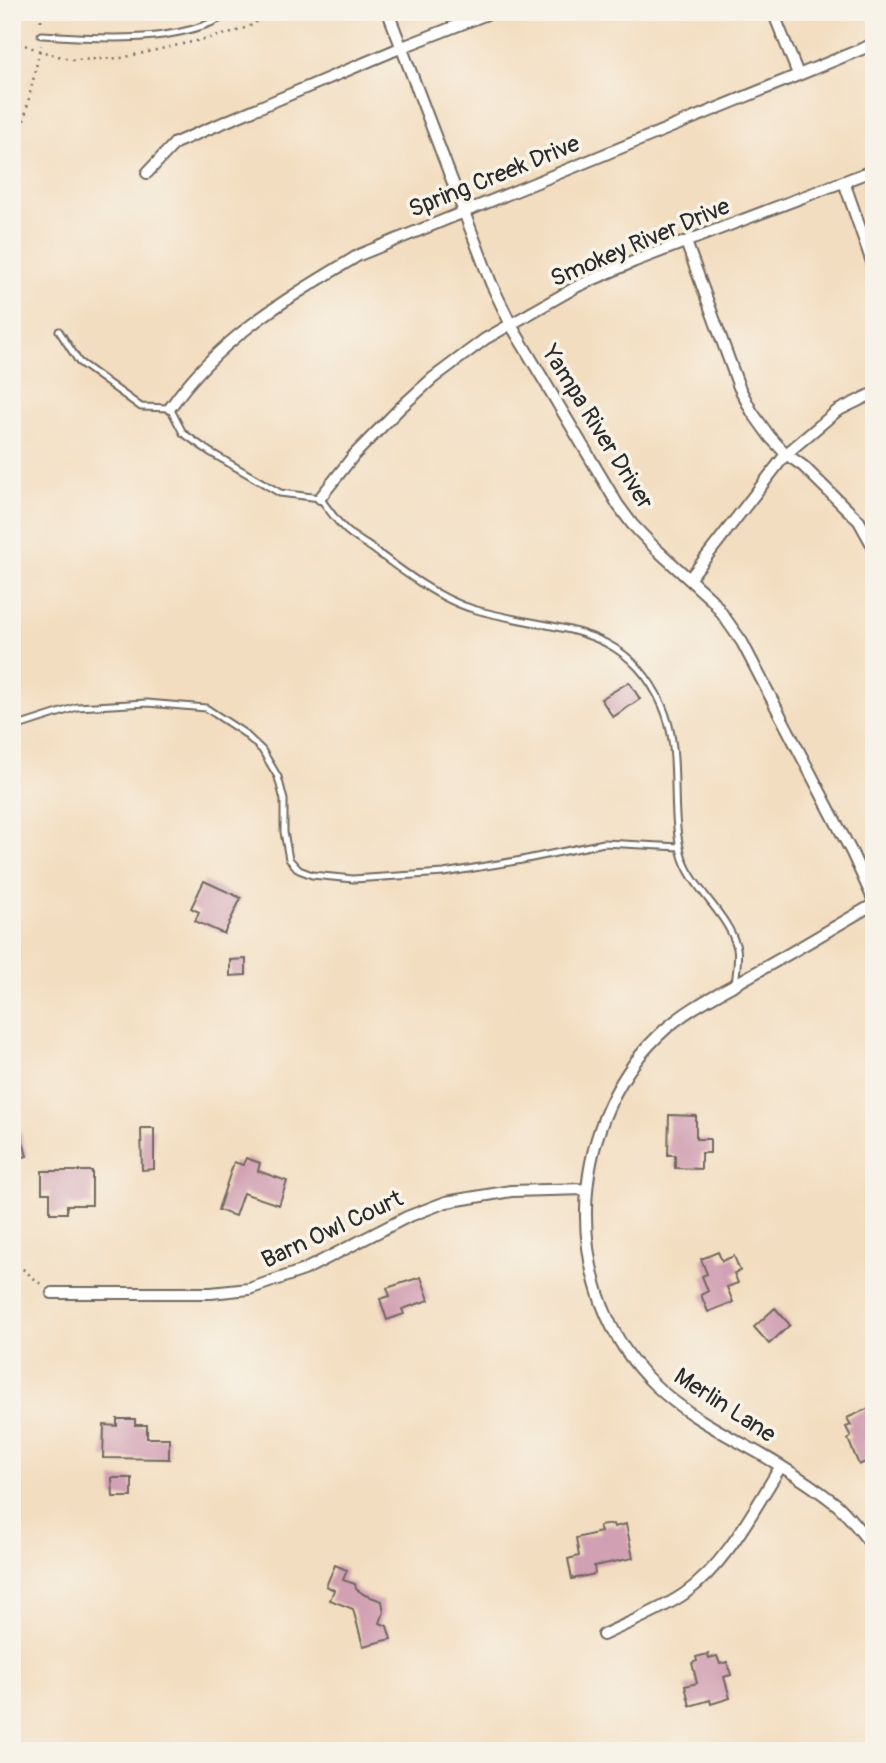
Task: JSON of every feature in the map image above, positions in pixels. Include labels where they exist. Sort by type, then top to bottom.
[{"type":"street","name":"Yampa River Driver","points":[[388,12],[491,283],[511,325],[618,505],[648,540],[713,601],[742,642],[852,853],[874,902]]},
{"type":"street","points":[[147,173],[175,143],[492,12]]},
{"type":"street","points":[[773,12],[798,74]]},
{"type":"street","name":"Spring Creek Drive","points":[[170,408],[190,379],[225,346],[280,303],[359,255],[874,44]]},
{"type":"street","name":"Smokey River Drive","points":[[320,498],[354,455],[400,408],[433,378],[485,339],[578,286],[874,170]]},
{"type":"street","points":[[844,182],[874,268]]},
{"type":"street","points":[[686,242],[739,387],[752,412],[786,454],[803,466],[859,522],[874,548]]},
{"type":"street","points":[[690,578],[786,454],[837,411],[874,393]]},
{"type":"street","name":"Merlin Lane","points":[[874,902],[676,1020],[656,1037],[632,1068],[605,1115],[586,1189],[587,1243],[593,1274],[610,1321],[627,1352],[656,1386],[681,1407],[781,1466],[838,1506],[874,1548]]},
{"type":"street","name":"Barn Owl Court","points":[[52,1293],[211,1293],[249,1289],[304,1270],[407,1217],[446,1202],[511,1191],[586,1189]]},
{"type":"street","points":[[603,1635],[669,1603],[706,1575],[727,1549],[781,1466]]},
{"type":"lane","points":[[41,35],[113,40],[191,30],[232,12]]},
{"type":"lane","points":[[59,331],[79,362],[141,407],[170,408],[183,433],[280,493],[320,498],[344,528],[415,580],[470,608],[581,632],[608,642],[634,663],[652,685],[670,726],[675,757],[675,829],[683,862],[726,923],[737,949],[735,985]]},
{"type":"lane","points":[[12,729],[77,707],[147,703],[206,708],[244,733],[262,750],[278,777],[284,800],[284,832],[289,859],[299,870],[312,875],[352,879],[444,873],[604,843],[680,847]]},
{"type":"path","points":[[12,146],[24,120],[40,51],[41,12]]},
{"type":"path","points":[[12,1261],[52,1293]]},
{"type":"building","points":[[629,682],[640,699],[613,717],[601,699]]},
{"type":"building","points":[[204,881],[241,898],[224,934],[195,921],[199,912],[191,908]]},
{"type":"building","points":[[246,959],[246,975],[230,976],[230,960]]},
{"type":"building","points":[[15,1113],[27,1156],[12,1160],[12,1114]]},
{"type":"building","points":[[669,1115],[696,1116],[696,1139],[710,1139],[710,1153],[701,1153],[701,1169],[675,1168],[675,1155],[668,1155]]},
{"type":"building","points":[[141,1128],[154,1128],[154,1169],[142,1170]]},
{"type":"building","points":[[246,1158],[260,1163],[258,1171],[287,1181],[279,1205],[243,1193],[235,1216],[218,1210],[234,1162],[243,1165]]},
{"type":"building","points":[[42,1171],[92,1171],[92,1205],[67,1205],[67,1213],[50,1213],[50,1193],[42,1193]]},
{"type":"building","points":[[718,1252],[722,1261],[734,1256],[740,1271],[734,1273],[738,1283],[727,1287],[733,1302],[708,1312],[701,1295],[708,1291],[702,1276],[707,1274],[701,1259]]},
{"type":"building","points":[[421,1277],[429,1300],[402,1309],[404,1314],[387,1320],[380,1299],[390,1296],[387,1288]]},
{"type":"building","points":[[775,1308],[790,1325],[769,1344],[754,1327]]},
{"type":"building","points":[[869,1408],[874,1417],[874,1458],[859,1465],[848,1439],[851,1437],[846,1427],[851,1425],[847,1418]]},
{"type":"building","points":[[117,1419],[135,1419],[135,1425],[147,1425],[147,1438],[169,1438],[169,1459],[103,1458],[104,1425],[117,1426]]},
{"type":"building","points":[[112,1478],[132,1478],[132,1497],[113,1497]]},
{"type":"building","points":[[613,1524],[614,1527],[626,1524],[633,1558],[594,1566],[595,1574],[572,1579],[568,1559],[579,1556],[576,1538],[601,1532],[599,1526]]},
{"type":"building","points":[[335,1565],[347,1570],[343,1580],[355,1584],[356,1589],[365,1595],[382,1601],[384,1612],[380,1623],[387,1626],[391,1639],[363,1646],[353,1609],[330,1600],[334,1590],[326,1586]]},
{"type":"building","points":[[708,1654],[709,1658],[717,1656],[720,1664],[727,1662],[731,1675],[724,1677],[730,1698],[711,1704],[710,1700],[690,1706],[685,1686],[697,1683],[692,1663],[697,1661],[696,1657]]}]
